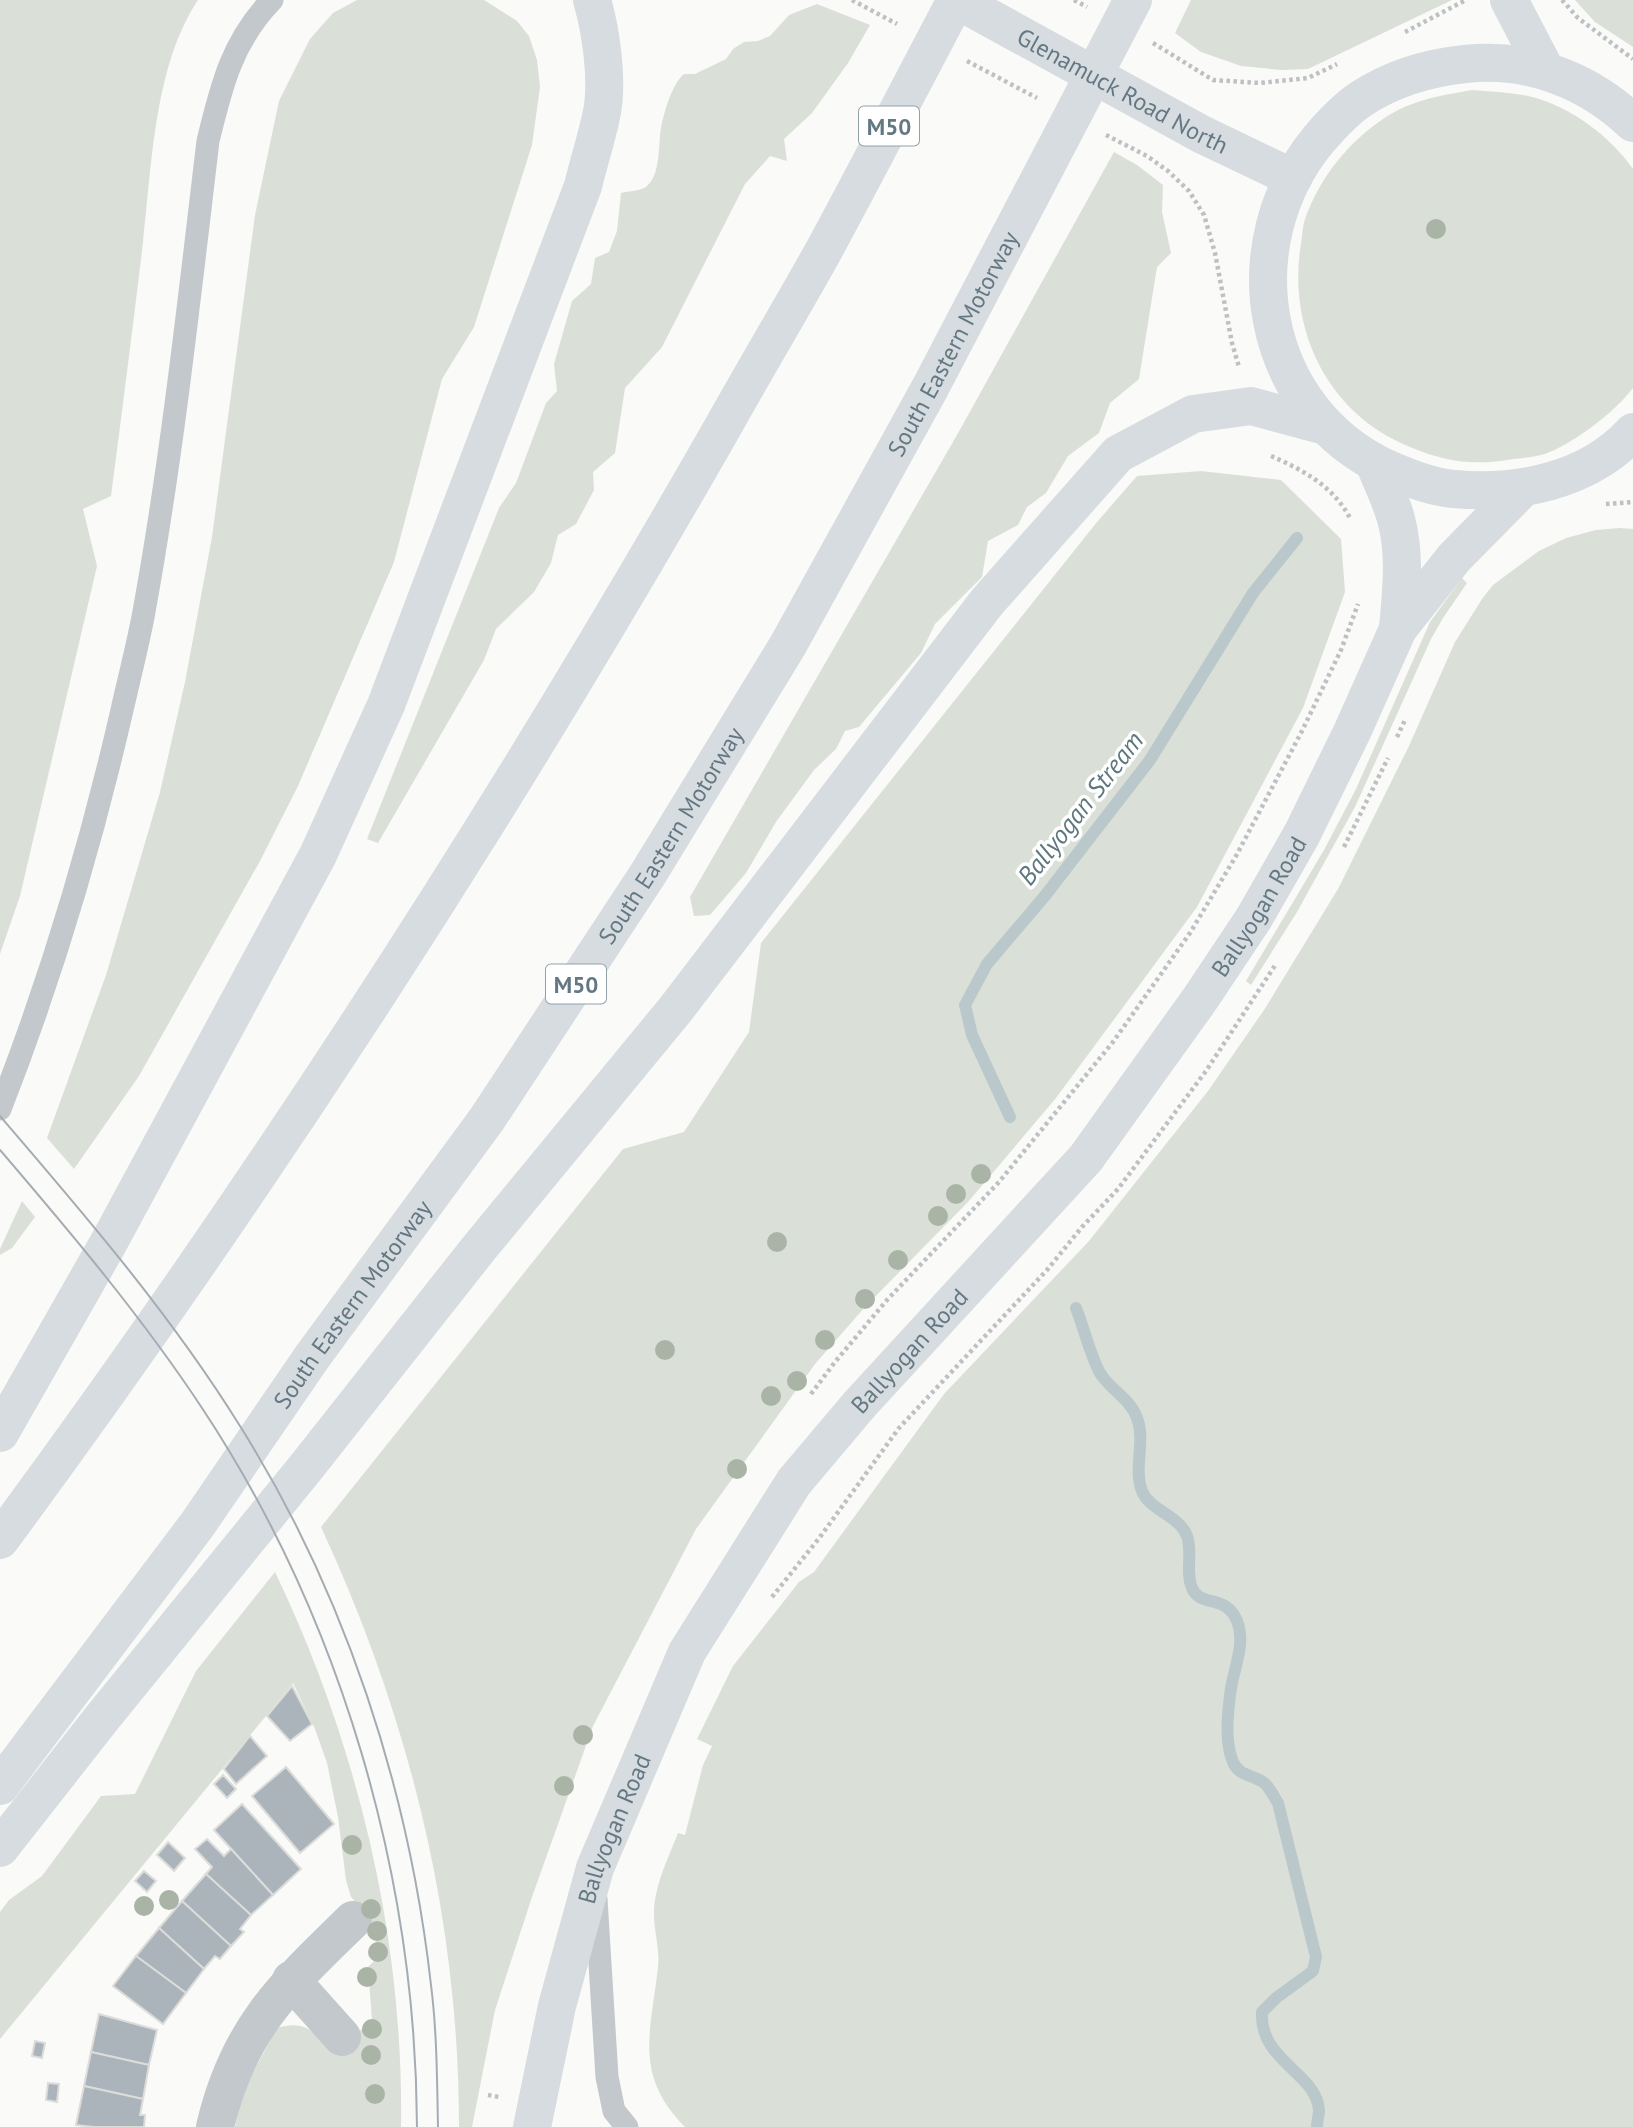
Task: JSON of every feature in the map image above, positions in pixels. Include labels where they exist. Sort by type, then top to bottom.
[{"type":"main road","points":[[0,1433],[109,1242],[254,977],[318,855],[386,705],[583,186],[602,110],[603,66],[592,0]]},
{"type":"main road","name":"Glenamuck Road North","points":[[956,0],[1201,134],[1293,178]]},
{"type":"main road","name":"M50","points":[[0,1540],[101,1403],[303,1111],[457,872],[695,475],[823,252],[956,0]]},
{"type":"main road","name":"South Eastern Motorway","points":[[0,1786],[197,1525],[313,1357],[487,1119],[648,874],[788,645],[930,388],[1133,0]]},
{"type":"main road","points":[[1509,0],[1545,69]]},
{"type":"main road","points":[[1633,123],[1613,104],[1545,69],[1484,62],[1431,68],[1394,81],[1359,100],[1326,130],[1309,151],[1293,178],[1276,218],[1269,254],[1267,290],[1273,327],[1289,372],[1325,426],[1374,462],[1408,478],[1445,488],[1483,492],[1521,489],[1594,464],[1625,442],[1633,432]]},
{"type":"main road","points":[[0,1848],[479,1248],[675,1010],[987,602],[1118,454],[1194,414],[1251,406],[1325,426]]},
{"type":"main road","name":"Ballyogan Road","points":[[1374,462],[1396,518],[1402,550],[1398,629]]},
{"type":"main road","points":[[1594,464],[1633,464]]},
{"type":"main road","name":"Ballyogan Road","points":[[532,2127],[557,2006],[594,1868],[687,1652],[794,1482],[859,1405],[1086,1158],[1200,999],[1254,918],[1302,834],[1398,629],[1454,558],[1521,489]]},
{"type":"street","points":[[215,2127],[239,2053],[257,2023],[291,1980],[353,1920]]},
{"type":"street","points":[[291,1980],[342,2037]]},
{"type":"lane","points":[[0,1109],[22,1051],[83,858],[107,774],[142,620],[168,465],[208,141],[215,110],[233,53],[272,0]]},
{"type":"lane","points":[[594,1868],[607,2077],[614,2111],[627,2127]]},
{"type":"path","points":[[852,0],[901,26]]},
{"type":"path","points":[[1402,33],[1466,0]]},
{"type":"path","points":[[1562,0],[1578,18],[1633,59]]},
{"type":"path","points":[[962,58],[1049,104]]},
{"type":"path","points":[[1213,80],[1260,83],[1308,78],[1342,61]]},
{"type":"path","points":[[1098,130],[1147,156],[1168,171],[1189,191],[1204,215],[1215,253],[1232,343],[1251,406]]},
{"type":"path","points":[[1268,454],[1296,467],[1326,486],[1352,520]]},
{"type":"path","points":[[806,1402],[835,1362],[887,1300],[999,1182],[1113,1042],[1190,933],[1236,856],[1301,733],[1340,650],[1359,599]]},
{"type":"path","points":[[488,2095],[500,2097]]},
{"type":"shaded area","points":[[0,0],[198,0],[183,26],[172,55],[157,117],[111,496],[83,509],[97,566],[20,896],[0,954]]},
{"type":"shaded area","points":[[357,0],[484,0],[517,21],[529,36],[537,60],[540,87],[532,145],[474,327],[442,379],[394,562],[298,786],[260,861],[139,1076],[74,1169],[47,1138],[106,975],[160,792],[185,682],[212,537],[255,215],[279,101],[310,39],[333,13]]},
{"type":"shaded area","points":[[1191,0],[1452,0],[1308,69],[1281,70],[1241,66],[1201,52],[1175,33]]},
{"type":"shaded area","points":[[1575,0],[1633,0],[1633,47],[1595,22]]},
{"type":"shaded area","points":[[817,4],[870,25],[848,63],[812,113],[784,139],[787,161],[770,156],[745,184],[662,347],[625,388],[615,453],[593,472],[594,490],[576,524],[558,535],[551,563],[534,592],[496,629],[484,660],[378,843],[367,839],[499,508],[516,483],[546,403],[557,391],[554,364],[572,301],[591,284],[595,258],[609,252],[617,231],[621,193],[644,188],[655,174],[662,121],[676,84],[684,74],[695,74],[726,59],[733,49],[744,42],[758,41],[770,36],[789,15]]},
{"type":"shaded area","points":[[1472,90],[1525,95],[1561,108],[1601,134],[1633,169],[1633,388],[1605,417],[1556,449],[1537,456],[1486,462],[1460,461],[1423,452],[1382,433],[1358,415],[1337,393],[1321,368],[1309,341],[1301,312],[1298,281],[1305,219],[1319,189],[1337,161],[1360,137],[1396,111],[1428,99]]},
{"type":"shaded area","points":[[1114,152],[1163,185],[1162,212],[1171,253],[1157,267],[1139,379],[1110,403],[1099,433],[1068,456],[1046,493],[1027,507],[1018,525],[988,541],[982,577],[935,624],[921,653],[859,727],[845,731],[836,749],[814,770],[776,822],[746,873],[710,915],[694,916],[690,897],[957,435]]},
{"type":"shaded area","points":[[1201,471],[1281,480],[1341,539],[1345,592],[1303,708],[1197,907],[1056,1098],[968,1202],[865,1307],[815,1364],[696,1529],[593,1726],[495,2010],[472,2127],[459,2127],[457,2049],[450,1971],[439,1895],[423,1820],[380,1671],[321,1527],[623,1149],[684,1132],[749,1032],[761,943],[1097,522],[1137,476]]},
{"type":"shaded area","points":[[1633,529],[1633,2127],[685,2127],[658,2089],[649,2052],[658,1961],[654,1921],[656,1893],[678,1833],[685,1835],[703,1765],[712,1746],[697,1739],[733,1666],[799,1582],[814,1572],[944,1394],[1089,1241],[1208,1091],[1264,1010],[1338,889],[1409,746],[1455,642],[1482,599],[1493,585],[1539,551],[1566,538],[1596,530]]},
{"type":"shaded area","points":[[1462,578],[1467,583],[1431,639],[1355,807],[1297,912],[1251,985],[1246,981],[1324,850],[1356,789],[1430,622]]},
{"type":"shaded area","points":[[22,1201],[35,1217],[12,1248],[0,1255],[0,1249]]},
{"type":"shaded area","points":[[275,1572],[330,1704],[352,1772],[370,1842],[394,1984],[400,2055],[401,2127],[235,2127],[243,2091],[277,2028],[296,2025],[310,2030],[335,2053],[372,2020],[368,1967],[378,1957],[372,1921],[351,1897],[327,1763],[315,1729],[293,1683],[0,2039],[0,1912],[9,1900],[42,1876],[101,1796],[135,1794],[196,1671]]},
{"type":"building","points":[[292,1686],[312,1724],[290,1741],[267,1716]]},
{"type":"building","points":[[250,1736],[267,1756],[236,1784],[224,1769]]},
{"type":"building","points":[[286,1767],[334,1824],[300,1853],[252,1796]]},
{"type":"building","points":[[223,1775],[236,1789],[227,1798],[214,1784]]},
{"type":"building","points":[[242,1804],[301,1869],[273,1895],[214,1830]]},
{"type":"building","points":[[207,1839],[224,1856],[231,1849],[273,1895],[251,1915],[206,1874],[212,1867],[195,1849]]},
{"type":"building","points":[[168,1842],[185,1858],[174,1871],[157,1855]]},
{"type":"building","points":[[144,1871],[156,1881],[147,1892],[135,1881]]},
{"type":"building","points":[[206,1874],[251,1915],[240,1929],[244,1932],[231,1946],[182,1901]]},
{"type":"building","points":[[182,1901],[231,1946],[220,1959],[215,1956],[204,1969],[159,1928]]},
{"type":"building","points":[[159,1928],[204,1969],[186,1993],[136,1956]]},
{"type":"building","points":[[136,1956],[186,1993],[163,2024],[113,1986]]},
{"type":"building","points":[[99,2014],[157,2030],[149,2065],[91,2052]]},
{"type":"building","points":[[35,2041],[45,2043],[42,2058],[32,2056]]},
{"type":"building","points":[[91,2052],[149,2065],[143,2099],[84,2086]]},
{"type":"building","points":[[48,2083],[59,2084],[57,2102],[46,2100]]},
{"type":"building","points":[[84,2086],[143,2099],[140,2115],[145,2115],[144,2127],[76,2125]]},
{"type":"waterway","name":"Ballyogan Stream","points":[[1010,1117],[972,1035],[965,1005],[987,964],[1044,897],[1150,760],[1253,593],[1297,538]]},
{"type":"waterway","name":"Ballyogan Stream","points":[[1076,1308],[1100,1373],[1130,1405],[1137,1418],[1142,1491],[1151,1504],[1178,1523],[1187,1536],[1190,1582],[1195,1594],[1224,1605],[1234,1615],[1238,1624],[1240,1642],[1228,1716],[1230,1754],[1238,1770],[1265,1784],[1278,1803],[1316,1957],[1313,1971],[1276,1998],[1262,2012],[1263,2029],[1278,2055],[1316,2097],[1319,2110],[1317,2127]]},
{"type":"tram line","points":[[0,1116],[126,1266],[213,1385],[277,1490],[311,1556],[341,1625],[367,1695],[407,1838],[421,1912],[433,2003],[438,2127]]},
{"type":"tram line","points":[[0,1150],[105,1276],[179,1374],[251,1489],[294,1574],[331,1662],[361,1752],[385,1845],[403,1938],[413,2033],[417,2127]]}]
